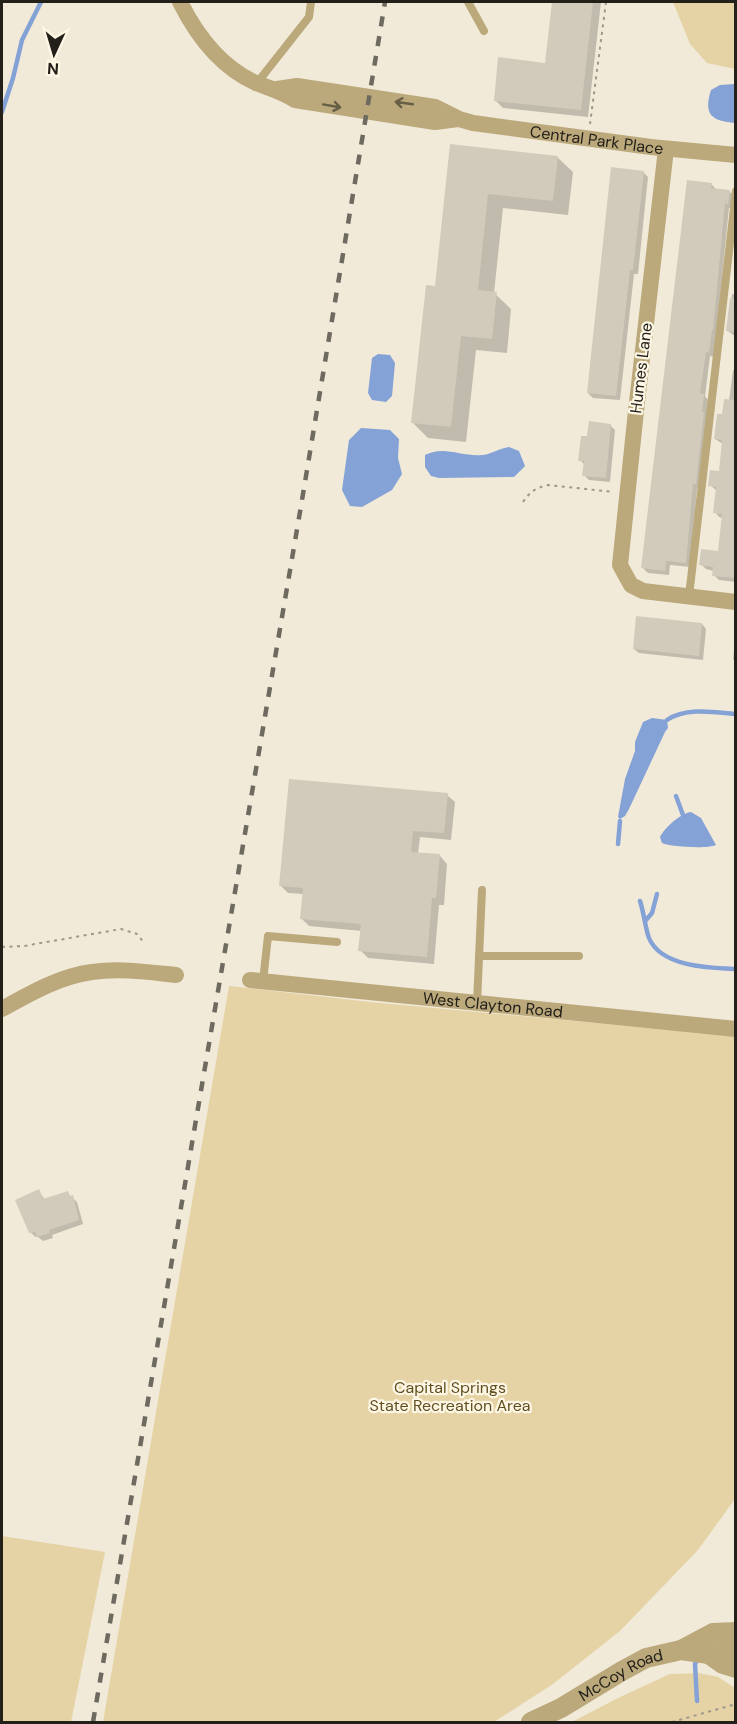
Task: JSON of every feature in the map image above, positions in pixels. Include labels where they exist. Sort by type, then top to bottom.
[{"type":"street","name":"Central Park Place","points":[[180,2],[191,25],[208,48],[239,74],[295,99],[435,122],[459,119],[588,139],[735,155]]},
{"type":"street","name":"Humes Lane","points":[[666,149],[620,565],[631,585],[643,591],[689,596]]},
{"type":"street","points":[[689,596],[735,602]]},
{"type":"street","points":[[2,1009],[58,981],[90,972],[133,970],[176,975]]},
{"type":"street","name":"West Clayton Road","points":[[257,981],[735,1029]]},
{"type":"street","name":"McCoy Road","points":[[681,1650],[713,1633],[735,1632]]},
{"type":"street","name":"McCoy Road","points":[[531,1722],[561,1708],[646,1658],[681,1650],[709,1654],[735,1649]]},
{"type":"street","points":[[709,1654],[723,1664],[735,1668]]},
{"type":"lane","points":[[257,83],[309,17],[311,2]]},
{"type":"lane","points":[[468,2],[484,31]]},
{"type":"lane","points":[[689,596],[735,191]]},
{"type":"lane","points":[[477,1003],[482,890]]},
{"type":"lane","points":[[257,981],[268,936],[336,942]]},
{"type":"lane","points":[[479,956],[579,956]]},
{"type":"path","points":[[590,123],[606,2]]},
{"type":"path","points":[[523,502],[530,492],[548,485],[628,495]]},
{"type":"path","points":[[2,947],[24,946],[121,929],[137,934],[145,944]]},
{"type":"path","points":[[672,1722],[735,1704]]},
{"type":"green space","points":[[673,2],[735,2],[735,69],[707,63],[690,44]]},
{"type":"green space","name":"Capital Springs State Recreation Area","points":[[229,986],[370,1002],[735,1036],[735,1499],[698,1550],[620,1631],[553,1684],[494,1722],[103,1722]]},
{"type":"green space","points":[[2,1536],[105,1552],[71,1722],[2,1722]]},
{"type":"green space","points":[[699,1673],[718,1677],[735,1688],[735,1722],[572,1722],[670,1674]]},
{"type":"water","points":[[735,84],[735,123],[720,121],[709,111],[711,90],[720,85]]},
{"type":"water","points":[[378,354],[390,355],[395,363],[392,396],[386,402],[372,400],[368,393],[372,358]]},
{"type":"water","points":[[361,428],[390,430],[399,439],[398,458],[402,474],[392,490],[362,507],[350,506],[342,490],[349,440]]},
{"type":"water","points":[[509,447],[519,451],[525,466],[514,477],[439,478],[431,476],[425,467],[425,455],[432,452],[446,451],[482,455]]},
{"type":"water","points":[[652,718],[667,720],[668,728],[629,809],[620,819],[618,817],[625,779],[635,751],[635,742],[643,722]]},
{"type":"water","points":[[691,812],[701,818],[716,845],[689,847],[662,843],[660,837],[665,829],[678,818]]},
{"type":"building","points":[[552,2],[593,2],[581,110],[494,101],[498,57],[545,63]]},
{"type":"building","points":[[450,144],[558,156],[553,201],[488,194],[478,290],[497,292],[492,339],[461,336],[451,427],[411,423],[426,285],[435,286]]},
{"type":"building","points":[[611,167],[644,171],[616,396],[587,393]]},
{"type":"building","points":[[687,180],[712,183],[711,188],[730,190],[728,204],[725,203],[713,330],[709,353],[706,352],[700,393],[704,394],[702,412],[704,412],[696,484],[693,484],[686,563],[666,561],[665,571],[641,568]]},
{"type":"building","points":[[730,298],[735,299],[735,332],[726,331]]},
{"type":"building","points":[[724,399],[735,400],[735,578],[712,576],[713,567],[699,565],[701,549],[718,551],[722,514],[713,513],[716,487],[708,486],[710,470],[719,471],[722,440],[714,439],[717,414],[722,414]]},
{"type":"building","points":[[589,421],[611,424],[606,478],[582,476],[584,461],[578,461],[581,436],[587,436]]},
{"type":"building","points":[[636,616],[702,623],[699,656],[633,649]]},
{"type":"building","points":[[289,779],[448,793],[444,833],[413,831],[411,852],[440,854],[436,898],[432,898],[427,957],[358,951],[361,924],[300,919],[303,888],[279,886]]},
{"type":"building","points":[[39,1189],[43,1199],[68,1191],[70,1196],[73,1195],[79,1220],[49,1230],[50,1233],[37,1237],[35,1232],[29,1233],[15,1200]]},
{"type":"waterway","points":[[2,112],[22,40],[41,2]]},
{"type":"waterway","points":[[667,720],[691,712],[736,714]]},
{"type":"waterway","points":[[676,796],[683,815]]},
{"type":"waterway","points":[[618,844],[620,821]]},
{"type":"waterway","points":[[646,920],[652,913],[657,894]]},
{"type":"waterway","points":[[640,901],[649,938],[655,948],[664,955],[687,964],[736,969]]},
{"type":"waterway","points":[[697,1701],[695,1664],[698,1658]]},
{"type":"railway","points":[[93,1722],[385,2]]}]
